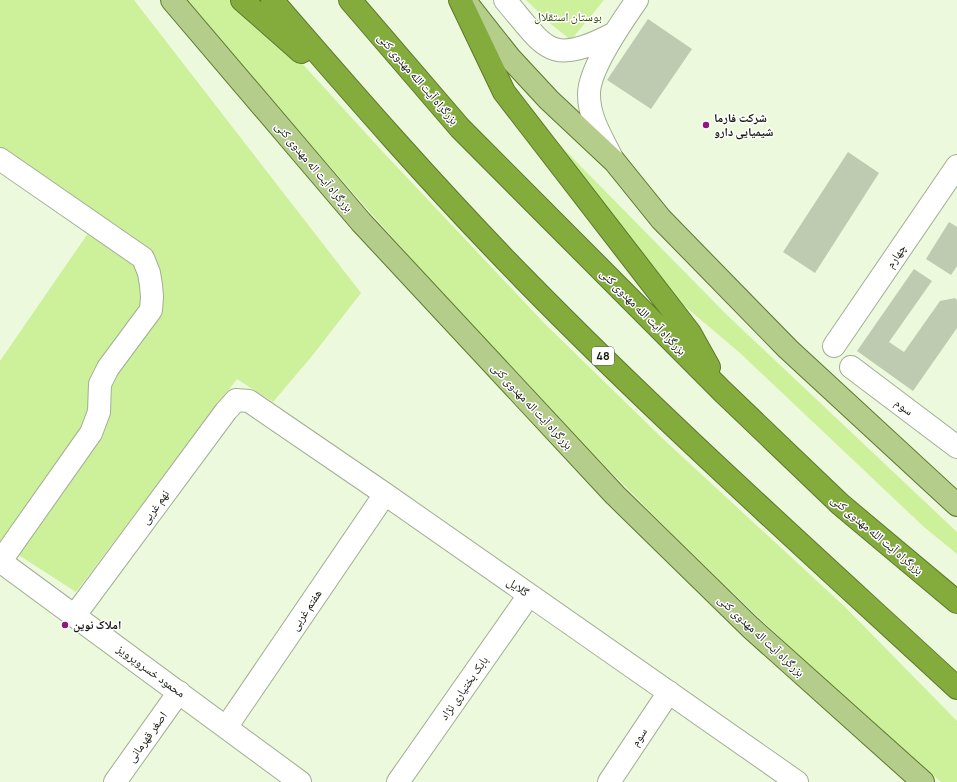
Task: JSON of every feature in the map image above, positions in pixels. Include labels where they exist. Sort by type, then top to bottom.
[{"type":"highway","points":[[242,0],[360,102]]},
{"type":"highway","name":"48","points":[[272,0],[360,102],[535,289],[715,465],[957,688]]},
{"type":"highway","name":"بزرگراه آیت الله مهدوی کنی","points":[[350,0],[460,128],[722,391],[840,504],[957,602]]},
{"type":"highway","points":[[460,0],[504,92],[690,333],[722,391]]},
{"type":"main road","name":"بزرگراه آیت اله مهدوی کنی","points":[[172,0],[361,222],[615,495],[750,627],[923,782]]},
{"type":"main road","points":[[464,0],[510,58],[549,100],[614,162],[661,218],[788,349],[957,505]]},
{"type":"street","points":[[505,0],[543,45],[553,50],[566,51],[590,46],[613,34]]},
{"type":"street","points":[[614,162],[597,128],[589,94],[595,71],[613,34],[637,0]]},
{"type":"street","points":[[0,159],[143,258],[149,273],[152,297],[150,310],[108,368],[100,384],[99,412],[91,433],[0,561]]},
{"type":"street","name":"چهارم","points":[[834,346],[957,166]]},
{"type":"street","name":"سوم","points":[[851,367],[957,447]]},
{"type":"street","name":"گلایل","points":[[236,400],[249,402],[385,494],[797,782]]},
{"type":"street","name":"نهم غربی","points":[[75,615],[226,411],[236,400]]},
{"type":"street","name":"هفتم غربی","points":[[227,726],[385,494]]},
{"type":"street","name":"محمود خسروپرویز","points":[[0,561],[227,726],[300,782]]},
{"type":"street","name":"بابک بختیاری نژاد","points":[[398,782],[529,595]]},
{"type":"street","name":"اصغر قهرمانی","points":[[115,782],[180,692]]},
{"type":"street","name":"سوم","points":[[609,782],[669,692]]},
{"type":"green space","points":[[0,0],[134,0],[361,293],[312,356],[273,402],[237,379],[76,592],[0,543],[0,361],[93,226],[0,162]]},
{"type":"green space","points":[[188,0],[237,0],[299,60],[382,151],[544,323],[662,438],[845,607],[957,721],[957,782],[941,782],[839,692],[740,599],[643,504],[548,407],[455,307],[276,104]]},
{"type":"green space","name":"بوستان استقلال","points":[[526,0],[604,0],[571,40],[552,25]]},
{"type":"green space","points":[[549,134],[727,315],[957,532],[957,554],[924,527],[740,353],[681,303]]},
{"type":"building","points":[[648,19],[692,49],[651,109],[607,80]]},
{"type":"building","points":[[848,152],[879,173],[815,273],[783,252]]},
{"type":"building","points":[[949,222],[957,227],[957,266],[951,275],[926,259]]},
{"type":"building","points":[[914,269],[932,281],[889,342],[904,352],[940,301],[955,298],[957,300],[957,328],[913,391],[857,351]]},
{"type":"place","name":"شرکت فارما شیمیایی دارو","points":[[706,125]]},
{"type":"place","name":"املاک نوین","points":[[65,625]]}]
